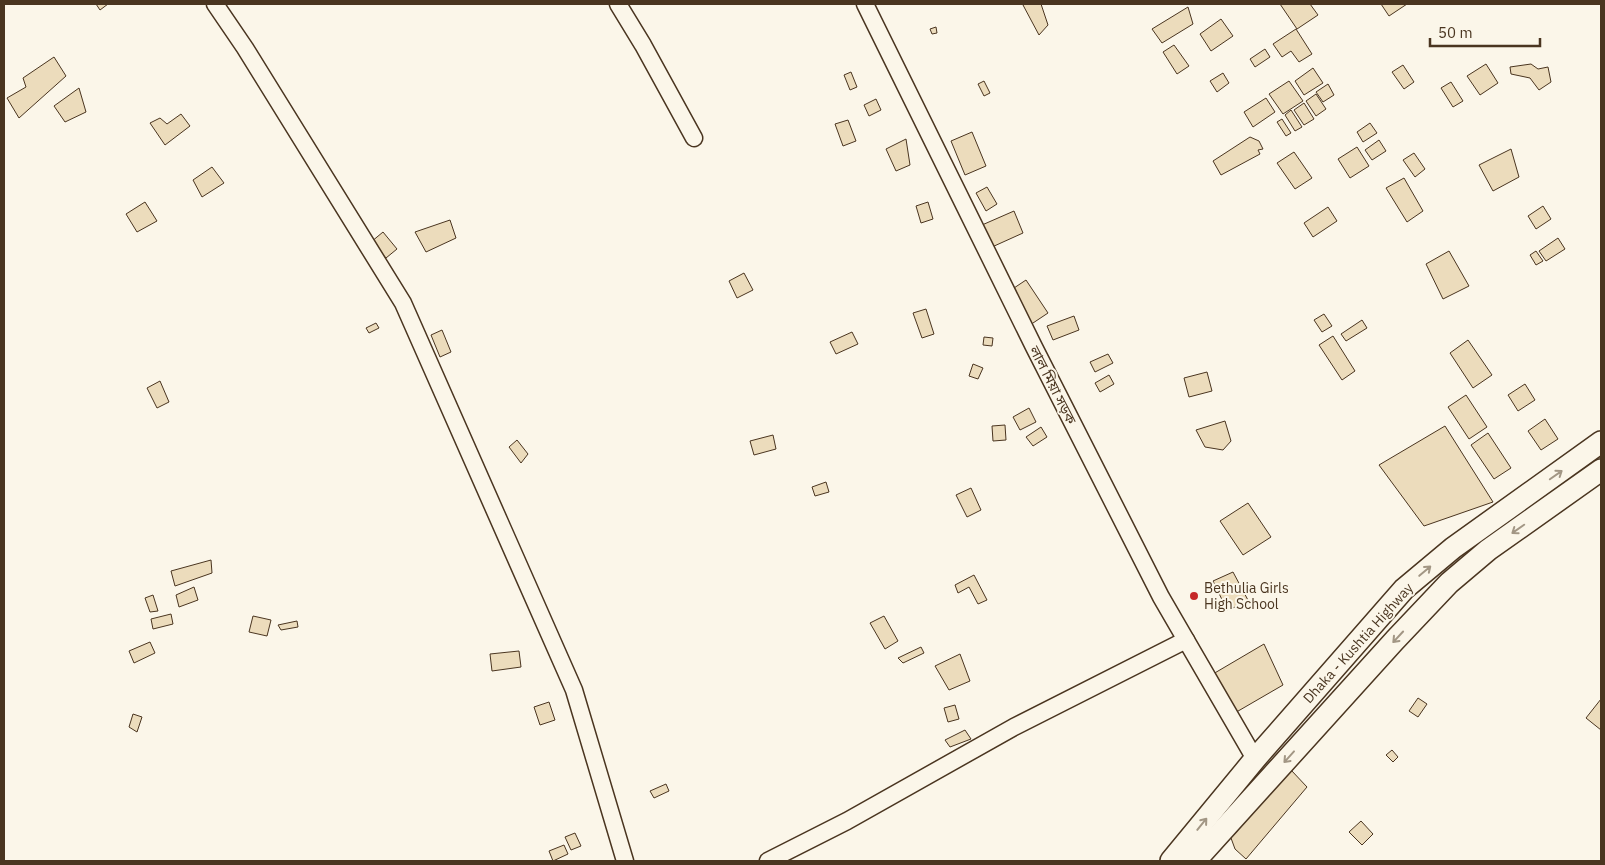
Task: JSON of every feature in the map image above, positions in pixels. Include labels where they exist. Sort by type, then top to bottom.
[{"type":"main road","name":"Dhaka - Kushtia Highway","points":[[1171,861],[1256,758],[1404,589],[1453,548],[1601,442]]},
{"type":"main road","name":"Dhaka - Kushtia Highway","points":[[1195,861],[1449,583],[1488,550],[1601,470]]},
{"type":"street","points":[[216,4],[403,303],[574,690],[625,861]]},
{"type":"street","points":[[618,4],[643,45],[694,138]]},
{"type":"street","name":"লাল মিয়া সড়ক","points":[[865,4],[1034,348],[1161,596],[1256,758]]},
{"type":"street","points":[[768,861],[847,821],[1014,727],[1186,640]]},
{"type":"building","points":[[96,4],[108,4],[100,10]]},
{"type":"building","points":[[1041,4],[1048,25],[1039,35],[1023,5]]},
{"type":"building","points":[[1280,4],[1310,4],[1318,15],[1297,29]]},
{"type":"building","points":[[1381,4],[1407,4],[1389,16]]},
{"type":"building","points":[[1188,7],[1193,24],[1162,43],[1152,29]]},
{"type":"building","points":[[1221,19],[1233,36],[1211,51],[1200,34]]},
{"type":"building","points":[[936,27],[937,33],[932,34],[930,29]]},
{"type":"building","points":[[1296,29],[1312,54],[1299,62],[1291,51],[1282,57],[1273,44]]},
{"type":"building","points":[[1174,45],[1189,66],[1177,74],[1163,52]]},
{"type":"building","points":[[1265,49],[1270,57],[1255,67],[1250,59]]},
{"type":"building","points":[[54,57],[66,76],[19,118],[7,98],[26,87],[23,78]]},
{"type":"building","points":[[1486,64],[1498,83],[1480,95],[1467,76]]},
{"type":"building","points":[[1531,64],[1538,69],[1548,67],[1551,82],[1539,90],[1530,78],[1511,74],[1510,67]]},
{"type":"building","points":[[1403,65],[1414,82],[1404,89],[1392,72]]},
{"type":"building","points":[[1313,68],[1323,83],[1304,95],[1295,81]]},
{"type":"building","points":[[851,72],[857,87],[850,90],[844,75]]},
{"type":"building","points":[[1223,73],[1229,83],[1217,92],[1210,81]]},
{"type":"building","points":[[984,81],[990,93],[984,96],[978,84]]},
{"type":"building","points":[[1289,81],[1303,101],[1283,114],[1269,94]]},
{"type":"building","points":[[1451,82],[1463,101],[1453,107],[1441,88]]},
{"type":"building","points":[[1328,84],[1334,95],[1323,102],[1316,92]]},
{"type":"building","points":[[79,88],[86,112],[65,122],[54,106]]},
{"type":"building","points":[[1316,94],[1326,109],[1316,116],[1306,101]]},
{"type":"building","points":[[1266,98],[1275,112],[1253,127],[1244,112]]},
{"type":"building","points":[[876,99],[881,110],[869,116],[864,105]]},
{"type":"building","points":[[1304,103],[1314,119],[1304,125],[1294,110]]},
{"type":"building","points":[[1291,110],[1302,127],[1295,131],[1285,115]]},
{"type":"building","points":[[181,114],[190,126],[165,145],[150,123],[160,118],[167,124]]},
{"type":"building","points":[[1282,119],[1291,133],[1286,136],[1277,122]]},
{"type":"building","points":[[848,120],[856,141],[843,146],[835,124]]},
{"type":"building","points":[[1370,123],[1377,133],[1363,142],[1357,132]]},
{"type":"building","points":[[972,132],[986,166],[965,175],[951,141]]},
{"type":"building","points":[[1250,137],[1259,141],[1263,149],[1258,150],[1260,154],[1221,175],[1213,161]]},
{"type":"building","points":[[906,139],[910,165],[896,171],[886,149]]},
{"type":"building","points":[[1379,140],[1386,151],[1372,160],[1365,150]]},
{"type":"building","points":[[1357,147],[1369,166],[1350,178],[1338,159]]},
{"type":"building","points":[[1511,149],[1519,177],[1493,191],[1479,165]]},
{"type":"building","points":[[1294,152],[1312,178],[1295,189],[1277,163]]},
{"type":"building","points":[[1414,153],[1425,169],[1415,177],[1403,160]]},
{"type":"building","points":[[212,167],[224,183],[202,197],[193,180]]},
{"type":"building","points":[[1404,178],[1423,211],[1407,222],[1386,188]]},
{"type":"building","points":[[987,187],[997,204],[986,211],[976,193]]},
{"type":"building","points":[[145,202],[157,221],[137,232],[126,214]]},
{"type":"building","points":[[928,202],[933,219],[921,223],[916,206]]},
{"type":"building","points":[[1543,206],[1551,219],[1536,229],[1528,216]]},
{"type":"building","points":[[1328,207],[1337,221],[1313,237],[1304,223]]},
{"type":"building","points":[[1014,211],[1023,233],[992,247],[982,225]]},
{"type":"building","points":[[450,220],[456,238],[426,252],[415,232]]},
{"type":"building","points":[[383,232],[397,249],[386,258],[371,242]]},
{"type":"building","points":[[1558,238],[1565,249],[1546,261],[1539,251]]},
{"type":"building","points":[[1449,251],[1469,286],[1443,299],[1426,264]]},
{"type":"building","points":[[1536,251],[1543,261],[1536,265],[1530,255]]},
{"type":"building","points":[[744,273],[753,290],[737,298],[729,281]]},
{"type":"building","points":[[1026,280],[1048,313],[1030,325],[1008,292]]},
{"type":"building","points":[[926,309],[934,334],[922,338],[913,313]]},
{"type":"building","points":[[1324,314],[1332,326],[1322,332],[1314,320]]},
{"type":"building","points":[[1074,316],[1079,330],[1053,340],[1047,326]]},
{"type":"building","points":[[1362,320],[1367,328],[1346,341],[1341,334]]},
{"type":"building","points":[[376,323],[379,328],[369,333],[366,328]]},
{"type":"building","points":[[442,330],[451,352],[440,357],[431,335]]},
{"type":"building","points":[[852,332],[858,344],[836,354],[830,342]]},
{"type":"building","points":[[1333,336],[1355,371],[1342,380],[1319,345]]},
{"type":"building","points":[[984,337],[993,338],[992,346],[983,345]]},
{"type":"building","points":[[1468,340],[1492,375],[1473,388],[1450,353]]},
{"type":"building","points":[[1108,354],[1113,363],[1095,372],[1090,362]]},
{"type":"building","points":[[973,364],[983,368],[978,379],[969,376]]},
{"type":"building","points":[[1207,372],[1212,391],[1189,397],[1184,378]]},
{"type":"building","points":[[1109,375],[1114,384],[1100,392],[1095,383]]},
{"type":"building","points":[[160,381],[169,402],[157,408],[147,388]]},
{"type":"building","points":[[1525,384],[1535,400],[1518,411],[1508,395]]},
{"type":"building","points":[[1466,395],[1487,427],[1469,439],[1448,407]]},
{"type":"building","points":[[1029,408],[1036,422],[1020,430],[1013,417]]},
{"type":"building","points":[[1545,419],[1558,439],[1541,450],[1528,431]]},
{"type":"building","points":[[1225,421],[1231,441],[1223,450],[1205,447],[1196,430]]},
{"type":"building","points":[[1005,425],[1006,440],[993,441],[992,426]]},
{"type":"building","points":[[1445,426],[1493,502],[1424,526],[1379,465]]},
{"type":"building","points":[[1041,427],[1047,437],[1033,446],[1026,437]]},
{"type":"building","points":[[1488,433],[1511,468],[1494,479],[1471,445]]},
{"type":"building","points":[[773,435],[776,449],[754,455],[750,441]]},
{"type":"building","points":[[517,440],[528,454],[521,463],[509,447]]},
{"type":"building","points":[[826,482],[829,492],[815,496],[812,487]]},
{"type":"building","points":[[971,488],[981,510],[967,517],[956,495]]},
{"type":"building","points":[[1248,503],[1271,537],[1243,555],[1220,521]]},
{"type":"building","points":[[211,560],[212,573],[175,586],[171,571]]},
{"type":"building","points":[[1233,572],[1249,602],[1227,610],[1213,581]]},
{"type":"building","points":[[974,575],[987,600],[978,604],[969,587],[958,593],[955,585]]},
{"type":"building","points":[[194,587],[198,600],[179,607],[176,595]]},
{"type":"building","points":[[153,595],[158,611],[150,612],[145,598]]},
{"type":"building","points":[[171,614],[173,624],[153,629],[151,619]]},
{"type":"building","points":[[253,616],[271,620],[267,636],[249,632]]},
{"type":"building","points":[[884,616],[898,641],[885,649],[870,623]]},
{"type":"building","points":[[297,621],[298,627],[281,630],[278,625]]},
{"type":"building","points":[[150,642],[155,653],[134,663],[129,651]]},
{"type":"building","points":[[1264,644],[1283,685],[1233,714],[1213,674]]},
{"type":"building","points":[[921,647],[924,653],[903,663],[898,658]]},
{"type":"building","points":[[519,651],[521,667],[492,671],[490,654]]},
{"type":"building","points":[[960,654],[970,681],[949,690],[935,666]]},
{"type":"building","points":[[1418,698],[1427,704],[1418,717],[1409,711]]},
{"type":"building","points":[[1601,699],[1601,730],[1586,718]]},
{"type":"building","points":[[549,702],[555,720],[540,725],[534,707]]},
{"type":"building","points":[[955,705],[959,719],[948,722],[944,708]]},
{"type":"building","points":[[133,714],[142,717],[137,732],[129,727]]},
{"type":"building","points":[[965,730],[971,739],[950,747],[945,740]]},
{"type":"building","points":[[1392,750],[1398,757],[1393,762],[1386,755]]},
{"type":"building","points":[[1291,770],[1307,787],[1246,859],[1235,849],[1231,838]]},
{"type":"building","points":[[666,784],[669,791],[654,798],[650,791]]},
{"type":"building","points":[[1361,821],[1373,834],[1362,845],[1349,832]]},
{"type":"building","points":[[575,833],[581,846],[571,850],[565,837]]},
{"type":"building","points":[[564,845],[568,854],[553,861],[549,851]]},
{"type":"place","name":"Bethulia Girls High School","points":[[1194,596]]}]
